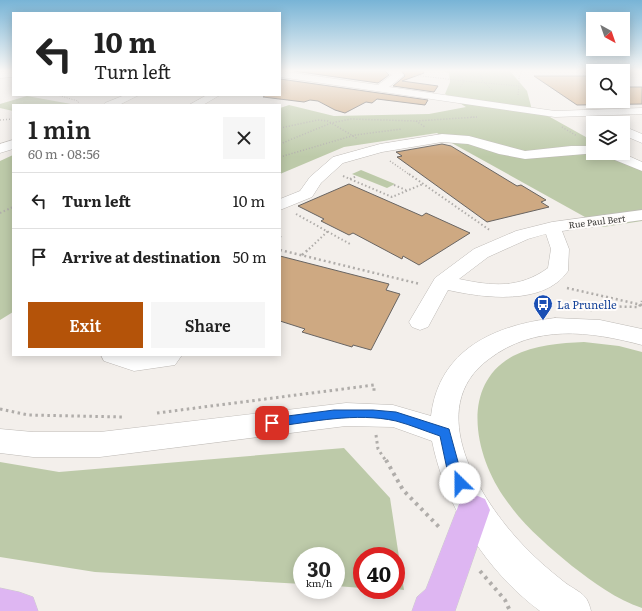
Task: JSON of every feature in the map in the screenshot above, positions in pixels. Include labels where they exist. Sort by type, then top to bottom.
[{"type":"highway","points":[[431,611],[440,602],[473,510]]},
{"type":"highway","points":[[0,607],[19,611]]},
{"type":"street","points":[[112,104],[123,100]]},
{"type":"street","points":[[197,104],[206,100]]},
{"type":"street","points":[[462,100],[555,114],[642,111]]},
{"type":"street","points":[[486,103],[519,114],[586,120]]},
{"type":"street","points":[[588,114],[593,116]]},
{"type":"street","points":[[630,123],[642,122]]},
{"type":"street","points":[[630,133],[642,139]]},
{"type":"street","points":[[281,205],[306,194],[315,180],[338,160],[374,149],[442,138],[469,140],[504,151],[525,155],[571,150],[586,150]]},
{"type":"street","points":[[0,149],[12,144]]},
{"type":"street","points":[[626,160],[642,167]]},
{"type":"street","name":"Rue Paul Bert","points":[[420,322],[440,285],[481,253],[522,235],[552,227],[642,215]]},
{"type":"street","name":"Rue Paul Bert","points":[[440,285],[486,292],[521,289],[542,282],[558,271],[560,249],[552,227]]},
{"type":"street","points":[[572,611],[558,602],[508,556],[473,510],[453,469],[445,433],[448,395],[464,365],[488,344],[520,331],[558,326],[600,328],[642,337]]},
{"type":"street","points":[[116,356],[134,362],[166,359],[169,356]]},
{"type":"street","points":[[0,441],[26,445],[85,446],[334,414],[373,414],[396,417],[445,433]]},
{"type":"path","points":[[486,103],[488,100]]},
{"type":"path","points":[[281,144],[331,123],[351,119],[444,120],[519,114]]},
{"type":"path","points":[[544,117],[581,138]]},
{"type":"path","points":[[0,120],[12,119]]},
{"type":"path","points":[[281,128],[318,120],[331,123],[374,149],[506,242]]},
{"type":"path","points":[[328,170],[392,197],[423,184]]},
{"type":"path","points":[[350,179],[357,176]]},
{"type":"path","points":[[394,185],[406,190]]},
{"type":"path","points":[[281,206],[350,244]]},
{"type":"path","points":[[0,213],[12,207]]},
{"type":"path","points":[[302,255],[328,231]]},
{"type":"path","points":[[281,250],[440,285]]},
{"type":"path","points":[[542,282],[641,305]]},
{"type":"path","points":[[641,305],[642,301]]},
{"type":"path","points":[[600,328],[590,306],[639,307],[641,305]]},
{"type":"path","points":[[148,414],[374,385],[373,414],[378,449],[391,467],[403,490],[460,548],[505,600],[510,611]]},
{"type":"path","points":[[0,409],[28,415],[132,416]]},
{"type":"green space","points":[[15,100],[46,100],[71,104],[12,104],[12,111],[0,108],[0,104]]},
{"type":"green space","points":[[454,100],[529,100],[532,110],[550,117],[586,137],[586,160],[630,160],[630,158],[642,163],[642,221],[603,227],[450,142],[437,133],[344,147],[281,174],[281,108],[289,105],[334,116],[429,114],[466,107]]},
{"type":"green space","points":[[12,155],[12,313],[0,320],[0,161]]},
{"type":"green space","points":[[361,170],[395,184],[387,188],[352,174]]},
{"type":"green space","points":[[584,342],[619,346],[642,352],[642,608],[614,595],[588,578],[554,551],[528,527],[506,500],[495,483],[481,444],[478,424],[479,404],[484,385],[496,369],[513,356],[530,349],[557,344]]},
{"type":"green space","points":[[344,448],[390,498],[397,547],[353,547],[353,587],[345,587],[345,547],[293,547],[293,583],[95,572],[0,557],[0,462],[59,472]]},
{"type":"building","points":[[284,100],[376,100],[372,103],[366,102],[345,113],[335,110],[318,101],[310,100],[304,102]]},
{"type":"building","points":[[381,100],[428,100],[425,105]]},
{"type":"building","points":[[569,100],[586,100],[586,105],[577,105]]},
{"type":"building","points":[[630,100],[642,100],[642,104],[630,104]]},
{"type":"building","points":[[442,144],[451,146],[517,186],[521,185],[546,200],[541,202],[549,207],[487,222],[397,157],[402,156],[396,152]]},
{"type":"building","points":[[349,184],[422,216],[426,213],[470,233],[419,265],[403,256],[402,259],[353,233],[349,235],[321,221],[324,219],[298,206]]},
{"type":"building","points":[[281,256],[389,284],[386,290],[400,294],[371,350],[353,345],[352,347],[302,332],[305,329],[281,321]]},
{"type":"place","name":"La Prunelle","points":[[543,321]]},
{"type":"route","points":[[272,423],[334,414],[373,414],[396,417],[445,433],[453,469],[460,483]]}]
